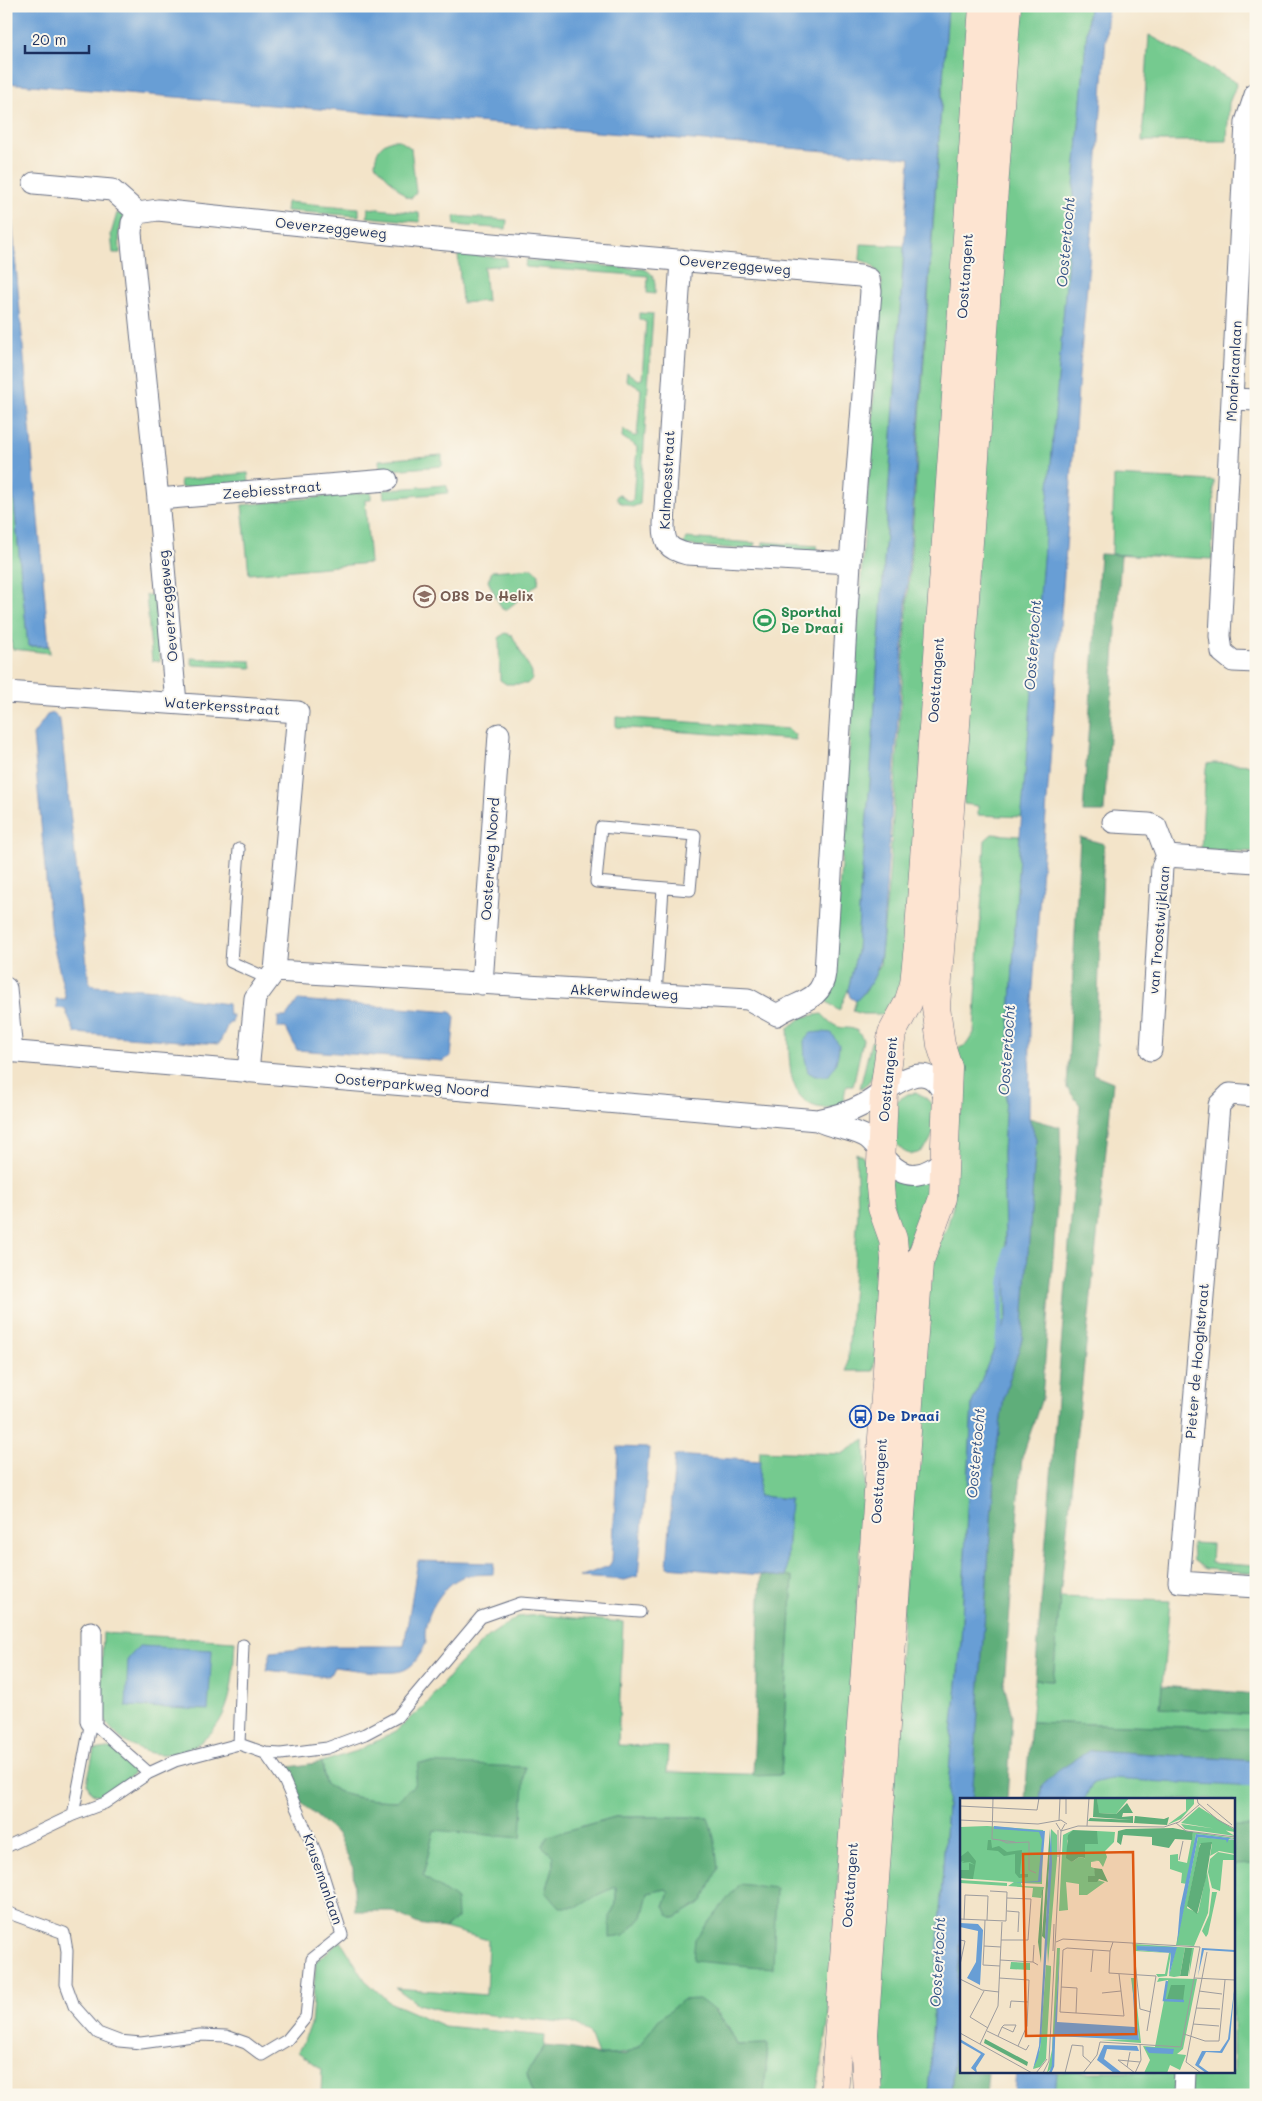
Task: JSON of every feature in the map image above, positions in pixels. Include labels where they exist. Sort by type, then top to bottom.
[{"type":"main road","name":"Oosttangent","points":[[834,2095],[895,1260],[892,1240],[882,1208],[880,1187],[884,1092],[892,1033],[908,1003],[914,984],[917,955],[983,6]]},
{"type":"main road","name":"Oosttangent","points":[[867,2095],[864,2034],[919,1263],[943,1198],[948,1067],[941,1045],[936,1008],[1007,6]]},
{"type":"street","name":"Mondriaanlaan","points":[[1256,92],[1246,122],[1220,636],[1222,652],[1233,661],[1256,662]]},
{"type":"street","points":[[34,183],[112,190],[138,213]]},
{"type":"street","name":"Oeverzeggeweg","points":[[176,703],[158,499],[130,232],[132,223],[138,213],[158,210],[436,239],[860,276],[869,279],[871,291],[850,563],[839,741]]},
{"type":"street","name":"Kalmoesstraat","points":[[682,260],[664,536],[667,544],[674,550],[687,554],[850,563]]},
{"type":"street","points":[[1233,399],[1256,400]]},
{"type":"street","name":"Zeebiesstraat","points":[[158,499],[387,480]]},
{"type":"street","name":"Waterkersstraat","points":[[6,692],[298,712],[272,975]]},
{"type":"street","name":"Oosterweg Noord","points":[[482,984],[499,734]]},
{"type":"street","name":"Akkerwindeweg","points":[[272,975],[482,984],[748,999],[778,1015],[789,1007],[802,1004],[812,997],[822,986],[825,973],[839,741]]},
{"type":"street","name":"van Troostwijklaan","points":[[1113,822],[1149,824],[1156,827],[1167,856],[1162,867],[1150,1050]]},
{"type":"street","points":[[1167,856],[1256,862]]},
{"type":"street","points":[[248,1072],[255,998],[272,975]]},
{"type":"street","points":[[6,988],[9,1051]]},
{"type":"street","name":"Oosterparkweg Noord","points":[[9,1051],[817,1120],[844,1113],[863,1105],[906,1078],[917,1076],[934,1080],[939,1085],[947,1104]]},
{"type":"street","name":"Pieter de Hooghstraat","points":[[1256,1096],[1230,1094],[1219,1106],[1179,1582],[1256,1587]]},
{"type":"street","name":"Oosterparkweg Noord","points":[[817,1120],[828,1126],[868,1138],[895,1168],[907,1174],[924,1174],[944,1159]]},
{"type":"street","points":[[91,1632],[91,1721]]},
{"type":"street","points":[[1184,2095],[1186,2074]]},
{"type":"lane","points":[[601,827],[695,835],[690,890],[663,888],[596,882],[601,827]]},
{"type":"lane","points":[[238,849],[231,962],[272,975]]},
{"type":"lane","points":[[656,994],[663,888]]},
{"type":"lane","points":[[6,1847],[73,1815],[105,1804],[150,1773],[175,1761],[239,1744],[265,1753],[281,1754],[327,1748],[365,1734],[397,1716],[481,1617],[521,1603],[640,1612]]},
{"type":"lane","points":[[239,1744],[243,1645]]},
{"type":"lane","points":[[91,1721],[150,1773]]},
{"type":"lane","points":[[73,1815],[91,1721]]},
{"type":"lane","name":"Krusemanlaan","points":[[6,1912],[64,1932],[67,1951],[66,1984],[74,2006],[98,2033],[119,2041],[141,2043],[200,2035],[226,2036],[246,2043],[262,2055],[287,2040],[306,2017],[312,1959],[342,1935],[316,1853],[306,1829],[284,1780],[265,1753]]},
{"type":"green space","points":[[948,6],[975,6],[905,982],[889,1014],[862,1014],[853,1011],[856,1001],[866,991],[880,965],[889,877]]},
{"type":"green space","points":[[1017,6],[1089,6],[1022,817],[978,815],[978,806],[964,804],[962,763]]},
{"type":"green space","points":[[1149,35],[1237,83],[1229,103],[1227,141],[1142,141]]},
{"type":"green space","points":[[392,140],[399,140],[411,148],[416,192],[412,198],[406,197],[375,164],[379,149]]},
{"type":"green space","points":[[287,202],[359,208],[359,216],[286,211]]},
{"type":"green space","points":[[368,208],[419,213],[420,222],[367,217]]},
{"type":"green space","points":[[117,213],[124,216],[119,232],[120,253],[113,253],[111,234]]},
{"type":"green space","points":[[454,216],[507,220],[506,229],[455,225]]},
{"type":"green space","points":[[861,244],[904,246],[870,784],[860,893],[857,952],[848,990],[839,1011],[826,1001],[832,992],[882,282],[874,268],[860,260]]},
{"type":"green space","points":[[458,254],[506,258],[506,265],[484,267],[487,301],[462,303]]},
{"type":"green space","points":[[526,260],[644,269],[653,276],[655,294],[647,293],[648,276],[525,267]]},
{"type":"green space","points":[[639,313],[653,314],[640,504],[632,507],[619,502],[616,498],[618,494],[630,502],[633,500],[637,447],[622,437],[623,429],[633,436],[637,436],[641,389],[626,380],[627,372],[638,380],[642,379],[646,322],[639,319]]},
{"type":"green space","points":[[6,420],[28,646],[49,646],[50,653],[12,649],[6,596]]},
{"type":"green space","points":[[442,455],[442,466],[380,471],[379,460]]},
{"type":"green space","points":[[248,473],[249,482],[181,488],[180,480]]},
{"type":"green space","points":[[1114,476],[1214,481],[1212,559],[1112,554]]},
{"type":"green space","points":[[447,486],[448,493],[384,498],[383,490]]},
{"type":"green space","points":[[371,492],[371,500],[365,500],[370,563],[249,574],[242,505]]},
{"type":"green space","points":[[686,538],[755,543],[754,550],[683,545]]},
{"type":"green space","points":[[763,542],[817,546],[816,555],[762,551]]},
{"type":"green space","points":[[1100,554],[1121,555],[1104,812],[1083,812]]},
{"type":"green space","points":[[532,568],[539,574],[538,584],[506,610],[502,609],[488,581],[492,571]]},
{"type":"green space","points":[[146,595],[154,595],[160,661],[152,661]]},
{"type":"green space","points":[[505,633],[512,635],[532,673],[532,679],[527,684],[506,684],[500,680],[499,638]]},
{"type":"green space","points":[[191,658],[251,661],[252,668],[194,665]]},
{"type":"green space","points":[[616,717],[789,729],[795,735],[796,740],[616,727]]},
{"type":"green space","points":[[1207,764],[1256,765],[1256,852],[1201,849],[1206,768]]},
{"type":"green space","points":[[992,834],[1020,836],[1003,1153],[1007,1317],[972,1404],[961,1643],[951,1746],[928,2095],[876,2095],[872,2049],[927,1275],[938,1241],[947,1228],[953,1206],[952,1051],[966,1045],[974,1033],[985,840]]},
{"type":"green space","points":[[1080,837],[1104,844],[1096,1046],[1093,1074],[1113,1082],[1053,1681],[1035,1680],[1080,1105],[1067,1088]]},
{"type":"green space","points":[[822,1014],[838,1027],[854,1029],[863,1040],[853,1086],[846,1086],[843,1104],[827,1108],[817,1107],[799,1095],[791,1074],[789,1050],[788,1028],[803,1017]]},
{"type":"green space","points":[[885,1029],[875,1071],[871,1079],[860,1088],[871,1042]]},
{"type":"green space","points":[[915,1093],[927,1099],[933,1109],[935,1121],[933,1133],[928,1144],[921,1151],[912,1154],[902,1150],[896,1142],[892,1135],[892,1126],[895,1102],[908,1094]]},
{"type":"green space","points":[[1029,1118],[1060,1127],[1061,1155],[1042,1398],[1022,1458],[1004,1685],[1012,1715],[1007,1798],[972,1798],[995,1461],[1004,1397],[1022,1339],[1036,1139]]},
{"type":"green space","points":[[856,1153],[862,1156],[870,1171],[888,1275],[873,1371],[847,1371],[858,1212]]},
{"type":"green space","points":[[888,1178],[932,1181],[935,1184],[910,1290]]},
{"type":"green space","points":[[865,1439],[866,1469],[828,2026],[816,2095],[764,2095],[768,2044],[737,2045],[728,2026],[715,2010],[659,2020],[635,2049],[621,2054],[598,2055],[589,2032],[572,2023],[441,2010],[418,2004],[396,1988],[486,1995],[488,1940],[445,1928],[457,1918],[436,1887],[423,1876],[434,1830],[414,1785],[397,1801],[368,1799],[350,1795],[325,1783],[322,1762],[357,1751],[396,1731],[425,1706],[458,1665],[489,1636],[517,1617],[539,1615],[623,1622],[618,1745],[668,1747],[667,1772],[781,1775],[793,1577],[786,1577],[790,1499],[758,1496],[760,1451],[842,1454]],"holes":[[[615,1817],[707,1817],[703,1901],[675,1918],[664,1906],[669,1893],[666,1889],[648,1893],[642,1917],[624,1936],[610,1915],[616,1904],[616,1886],[599,1894],[546,1892],[553,1868],[553,1855],[579,1827]]]},
{"type":"green space","points":[[1192,1543],[1212,1544],[1211,1563],[1256,1566],[1256,1573],[1205,1569],[1193,1560]]},
{"type":"green space","points":[[761,1575],[793,1577],[781,1775],[753,1776]]},
{"type":"green space","points":[[1060,1597],[1170,1601],[1160,1708],[1256,1715],[1256,1729],[1031,1722],[1035,1680],[1053,1681]]},
{"type":"green space","points":[[103,1633],[235,1641],[232,1683],[228,1703],[219,1722],[209,1734],[198,1744],[171,1754],[143,1751],[130,1745],[117,1735],[105,1720],[101,1710]]},
{"type":"green space","points":[[1162,1686],[1256,1694],[1256,1715],[1160,1708]]},
{"type":"green space","points":[[1031,1722],[1256,1729],[1256,1761],[1090,1750],[1042,1786],[1040,1798],[1025,1798]]},
{"type":"green space","points":[[107,1748],[116,1751],[124,1757],[134,1773],[113,1790],[101,1795],[95,1794],[90,1791],[87,1783],[94,1750]]},
{"type":"green space","points":[[1047,1748],[1256,1767],[1256,2095],[1039,2095],[1040,2074],[1234,2074],[1234,1798],[1046,1798]]},
{"type":"green space","points":[[322,1762],[325,1783],[333,1788],[359,1798],[397,1801],[414,1785],[419,1763],[525,1767],[521,1838],[434,1830],[423,1876],[456,1899],[457,1918],[445,1928],[418,1924],[392,1911],[355,1911],[353,1868],[337,1834],[301,1803],[287,1773],[290,1767]]},
{"type":"green space","points":[[615,1817],[708,1817],[715,1841],[718,1868],[703,1901],[675,1918],[668,1915],[664,1906],[669,1893],[666,1889],[648,1893],[642,1917],[624,1936],[610,1938],[610,1915],[616,1904],[616,1887],[599,1894],[578,1907],[559,1907],[546,1892],[553,1868],[553,1856],[542,1846],[548,1836]]},
{"type":"green space","points":[[1234,1826],[1256,1826],[1256,1864],[1234,1865]]},
{"type":"green space","points":[[739,1884],[776,1888],[773,1968],[693,1961],[695,1939]]},
{"type":"green space","points":[[341,1941],[365,1980],[389,2002],[444,2026],[545,2036],[544,2046],[527,2074],[534,2095],[321,2095],[322,2069],[298,2052],[311,2025],[316,1961]]},
{"type":"green space","points":[[960,1948],[960,2074],[988,2074],[986,2095],[951,2095]]},
{"type":"green space","points":[[699,1999],[722,2019],[737,2045],[768,2044],[764,2095],[534,2095],[527,2074],[544,2046],[574,2049],[598,2055],[624,2055],[638,2047],[659,2019],[682,2000]]},
{"type":"water","points":[[6,6],[948,6],[882,944],[875,976],[856,1001],[850,997],[848,990],[857,952],[860,893],[870,784],[910,158],[6,83]]},
{"type":"water","points":[[1089,6],[1108,6],[1096,186],[1079,375],[1030,1027],[1029,1118],[1036,1139],[1022,1339],[1004,1397],[995,1461],[972,1798],[960,1798],[960,1948],[951,2095],[928,2095],[951,1746],[961,1643],[972,1403],[1007,1317],[1003,1153],[1020,836]]},
{"type":"water","points":[[6,150],[49,646],[28,646],[6,420]]},
{"type":"water","points":[[54,713],[60,721],[89,982],[94,986],[174,991],[188,999],[228,1004],[229,1015],[233,1015],[232,1022],[229,1022],[219,1044],[75,1033],[65,1009],[57,1008],[56,999],[66,999],[51,935],[33,735],[47,715]]},
{"type":"water","points":[[298,1000],[451,1012],[455,1017],[451,1056],[443,1061],[297,1050],[286,1028],[278,1028],[278,1017],[286,1017]]},
{"type":"water","points":[[811,1033],[831,1033],[839,1045],[838,1054],[835,1065],[828,1076],[815,1076],[808,1072],[804,1041]]},
{"type":"water","points":[[618,1447],[649,1448],[638,1576],[625,1580],[579,1577],[609,1566],[612,1561]]},
{"type":"water","points":[[675,1455],[760,1461],[758,1496],[790,1499],[786,1577],[667,1567]]},
{"type":"water","points":[[418,1561],[494,1563],[493,1574],[465,1576],[448,1586],[441,1594],[426,1624],[426,1643],[418,1658],[408,1668],[398,1672],[370,1672],[334,1667],[329,1677],[266,1670],[271,1652],[329,1646],[404,1646]]},
{"type":"water","points":[[139,1646],[212,1650],[208,1710],[126,1706],[128,1659]]},
{"type":"water","points":[[1090,1750],[1256,1761],[1256,1787],[1111,1779],[1093,1783],[1085,1798],[1040,1798],[1042,1786],[1058,1771]]},
{"type":"water","points":[[1016,2074],[1057,2074],[1055,2095],[1014,2095]]},
{"type":"waterway","name":"Oostertocht","points":[[998,1346],[1006,1249]]},
{"type":"place","name":"OBS De Helix","points":[[424,596]]},
{"type":"place","name":"Sporthal De Draai","points":[[765,620]]},
{"type":"place","name":"De Draai","points":[[861,1416]]}]
